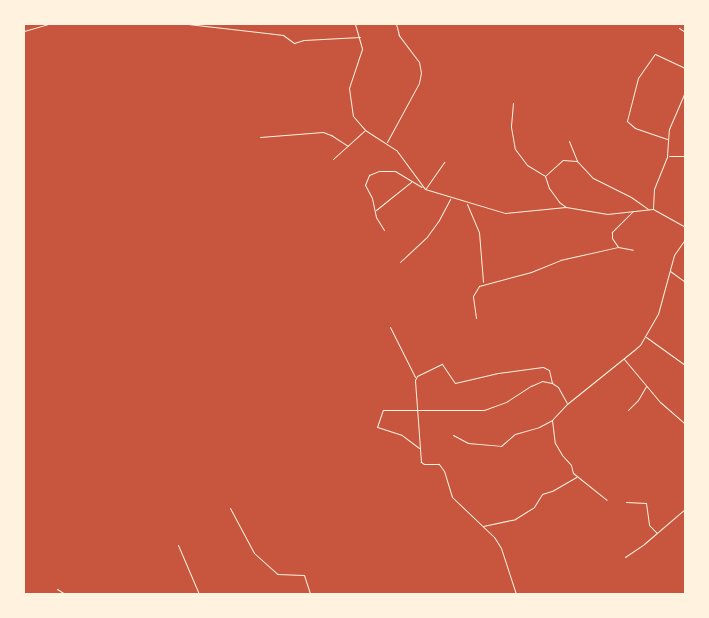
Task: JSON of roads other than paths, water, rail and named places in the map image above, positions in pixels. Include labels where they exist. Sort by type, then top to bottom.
[{"type":"street","points":[[24,31],[48,24]]},
{"type":"street","points":[[188,24],[283,35],[294,43],[304,40],[360,37]]},
{"type":"street","points":[[355,24],[362,49],[349,93],[353,116],[365,130],[387,143],[403,157],[422,187]]},
{"type":"street","points":[[387,143],[419,84],[421,74],[419,62],[399,35],[396,24]]},
{"type":"street","points":[[679,28],[685,32]]},
{"type":"street","points":[[667,139],[630,125],[627,121],[641,71],[655,54],[685,68]]},
{"type":"street","points":[[653,209],[654,189],[667,156],[667,139],[685,92]]},
{"type":"street","points":[[513,102],[511,127],[515,149],[526,165],[545,176],[559,202],[566,207]]},
{"type":"street","points":[[333,159],[365,130]]},
{"type":"street","points":[[260,137],[323,132],[332,135],[348,146]]},
{"type":"street","points":[[569,141],[577,161],[598,182],[631,197],[648,209]]},
{"type":"street","points":[[667,156],[685,156]]},
{"type":"street","points":[[545,176],[563,160],[577,161]]},
{"type":"street","points":[[425,189],[444,162]]},
{"type":"street","points":[[384,230],[376,217],[364,184],[369,175],[388,170],[395,171],[425,189],[450,198],[514,214],[566,207],[607,214],[653,209],[685,227]]},
{"type":"street","points":[[375,211],[411,182]]},
{"type":"street","points":[[400,262],[426,238],[439,220],[450,198]]},
{"type":"street","points":[[467,203],[479,232],[484,284]]},
{"type":"street","points":[[618,246],[612,238],[612,232],[634,211]]},
{"type":"street","points":[[454,435],[468,442],[498,447],[505,444],[515,434],[539,427],[552,420],[568,404],[624,359],[640,345],[658,314],[674,254],[685,239]]},
{"type":"street","points":[[476,318],[473,296],[479,286],[531,272],[560,260],[618,246],[633,250]]},
{"type":"street","points":[[670,270],[685,282]]},
{"type":"street","points":[[390,327],[416,378],[414,394],[418,410],[420,462],[424,464],[439,464],[444,471],[452,497],[483,526],[501,548],[516,594]]},
{"type":"street","points":[[645,337],[685,365]]},
{"type":"street","points":[[624,359],[660,402],[685,424]]},
{"type":"street","points":[[416,378],[442,364],[455,383],[498,373],[543,367],[549,370],[552,382],[558,387],[568,404]]},
{"type":"street","points":[[419,448],[402,434],[376,425],[385,408],[402,411],[484,410],[506,402],[538,382],[552,382]]},
{"type":"street","points":[[628,410],[638,400],[647,386]]},
{"type":"street","points":[[552,420],[555,443],[562,455],[572,465],[576,477],[587,482],[607,500]]},
{"type":"street","points":[[483,526],[515,519],[537,504],[542,494],[552,491],[576,477]]},
{"type":"street","points":[[626,502],[646,503],[649,525],[657,533]]},
{"type":"street","points":[[230,508],[254,553],[276,574],[304,575],[310,594]]},
{"type":"street","points":[[625,557],[685,509]]},
{"type":"street","points":[[178,545],[199,594]]},
{"type":"street","points":[[57,589],[64,594]]}]
